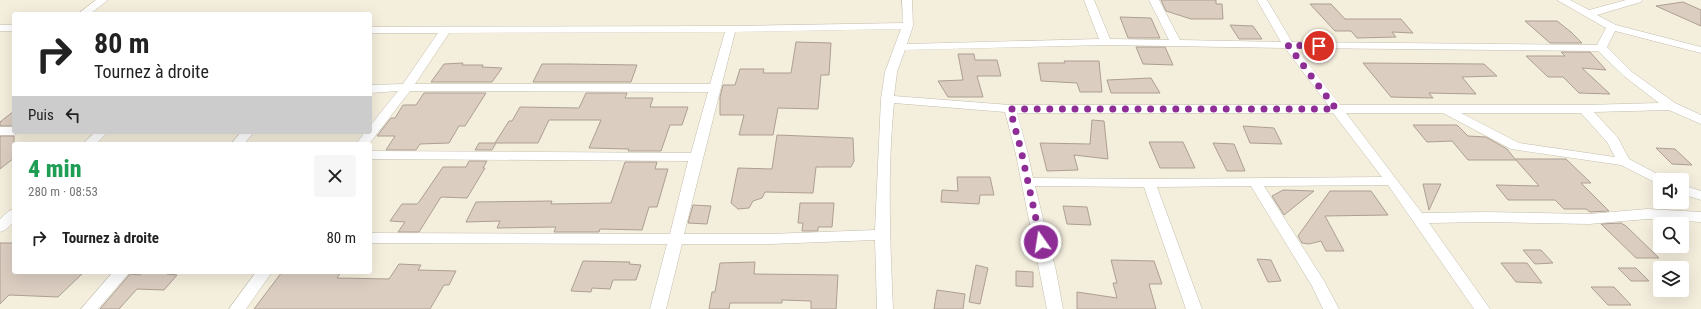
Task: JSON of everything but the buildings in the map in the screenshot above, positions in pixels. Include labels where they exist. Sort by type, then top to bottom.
[{"type":"street","points":[[86,12],[103,0]]},
{"type":"street","points":[[885,309],[882,235],[887,99],[891,72],[908,26],[907,0]]},
{"type":"street","points":[[1088,0],[1106,42]]},
{"type":"street","points":[[1154,0],[1177,44]]},
{"type":"street","points":[[1262,0],[1288,45],[1392,181],[1482,309]]},
{"type":"street","points":[[1562,0],[1612,27],[1701,50]]},
{"type":"street","points":[[1587,14],[1637,0]]},
{"type":"street","points":[[372,30],[731,29],[908,26]]},
{"type":"street","points":[[1601,48],[1612,27]]},
{"type":"street","points":[[0,28],[12,28]]},
{"type":"street","points":[[658,309],[696,157],[731,29]]},
{"type":"street","points":[[372,131],[407,87],[444,31]]},
{"type":"street","points":[[901,47],[1106,42],[1601,48],[1628,74],[1671,106],[1701,120]]},
{"type":"street","points":[[1672,43],[1701,42]]},
{"type":"street","points":[[372,89],[407,87],[714,88]]},
{"type":"street","points":[[887,99],[1010,109],[1584,109],[1671,106]]},
{"type":"street","points":[[1010,109],[1021,150],[1055,309]]},
{"type":"street","points":[[1445,109],[1516,146],[1624,162],[1653,177]]},
{"type":"street","points":[[1584,109],[1613,141],[1624,162]]},
{"type":"street","points":[[0,131],[12,131]]},
{"type":"street","points":[[91,142],[100,134]]},
{"type":"street","points":[[239,142],[246,134]]},
{"type":"street","points":[[364,142],[370,134]]},
{"type":"street","points":[[372,155],[696,157]]},
{"type":"street","points":[[1027,182],[1064,181],[1149,183],[1392,181]]},
{"type":"street","points":[[1255,182],[1319,285],[1331,309]]},
{"type":"street","points":[[1149,183],[1194,309]]},
{"type":"street","points":[[1689,192],[1701,196]]},
{"type":"street","points":[[1418,218],[1486,217],[1589,219],[1647,214],[1701,217]]},
{"type":"street","points":[[0,226],[12,216]]},
{"type":"street","points":[[372,238],[770,239],[882,235]]},
{"type":"street","points":[[89,309],[120,274]]},
{"type":"street","points":[[237,309],[263,274]]},
{"type":"route","points":[[1041,242],[1021,150],[1010,109],[1336,109],[1288,45],[1319,46]]}]
